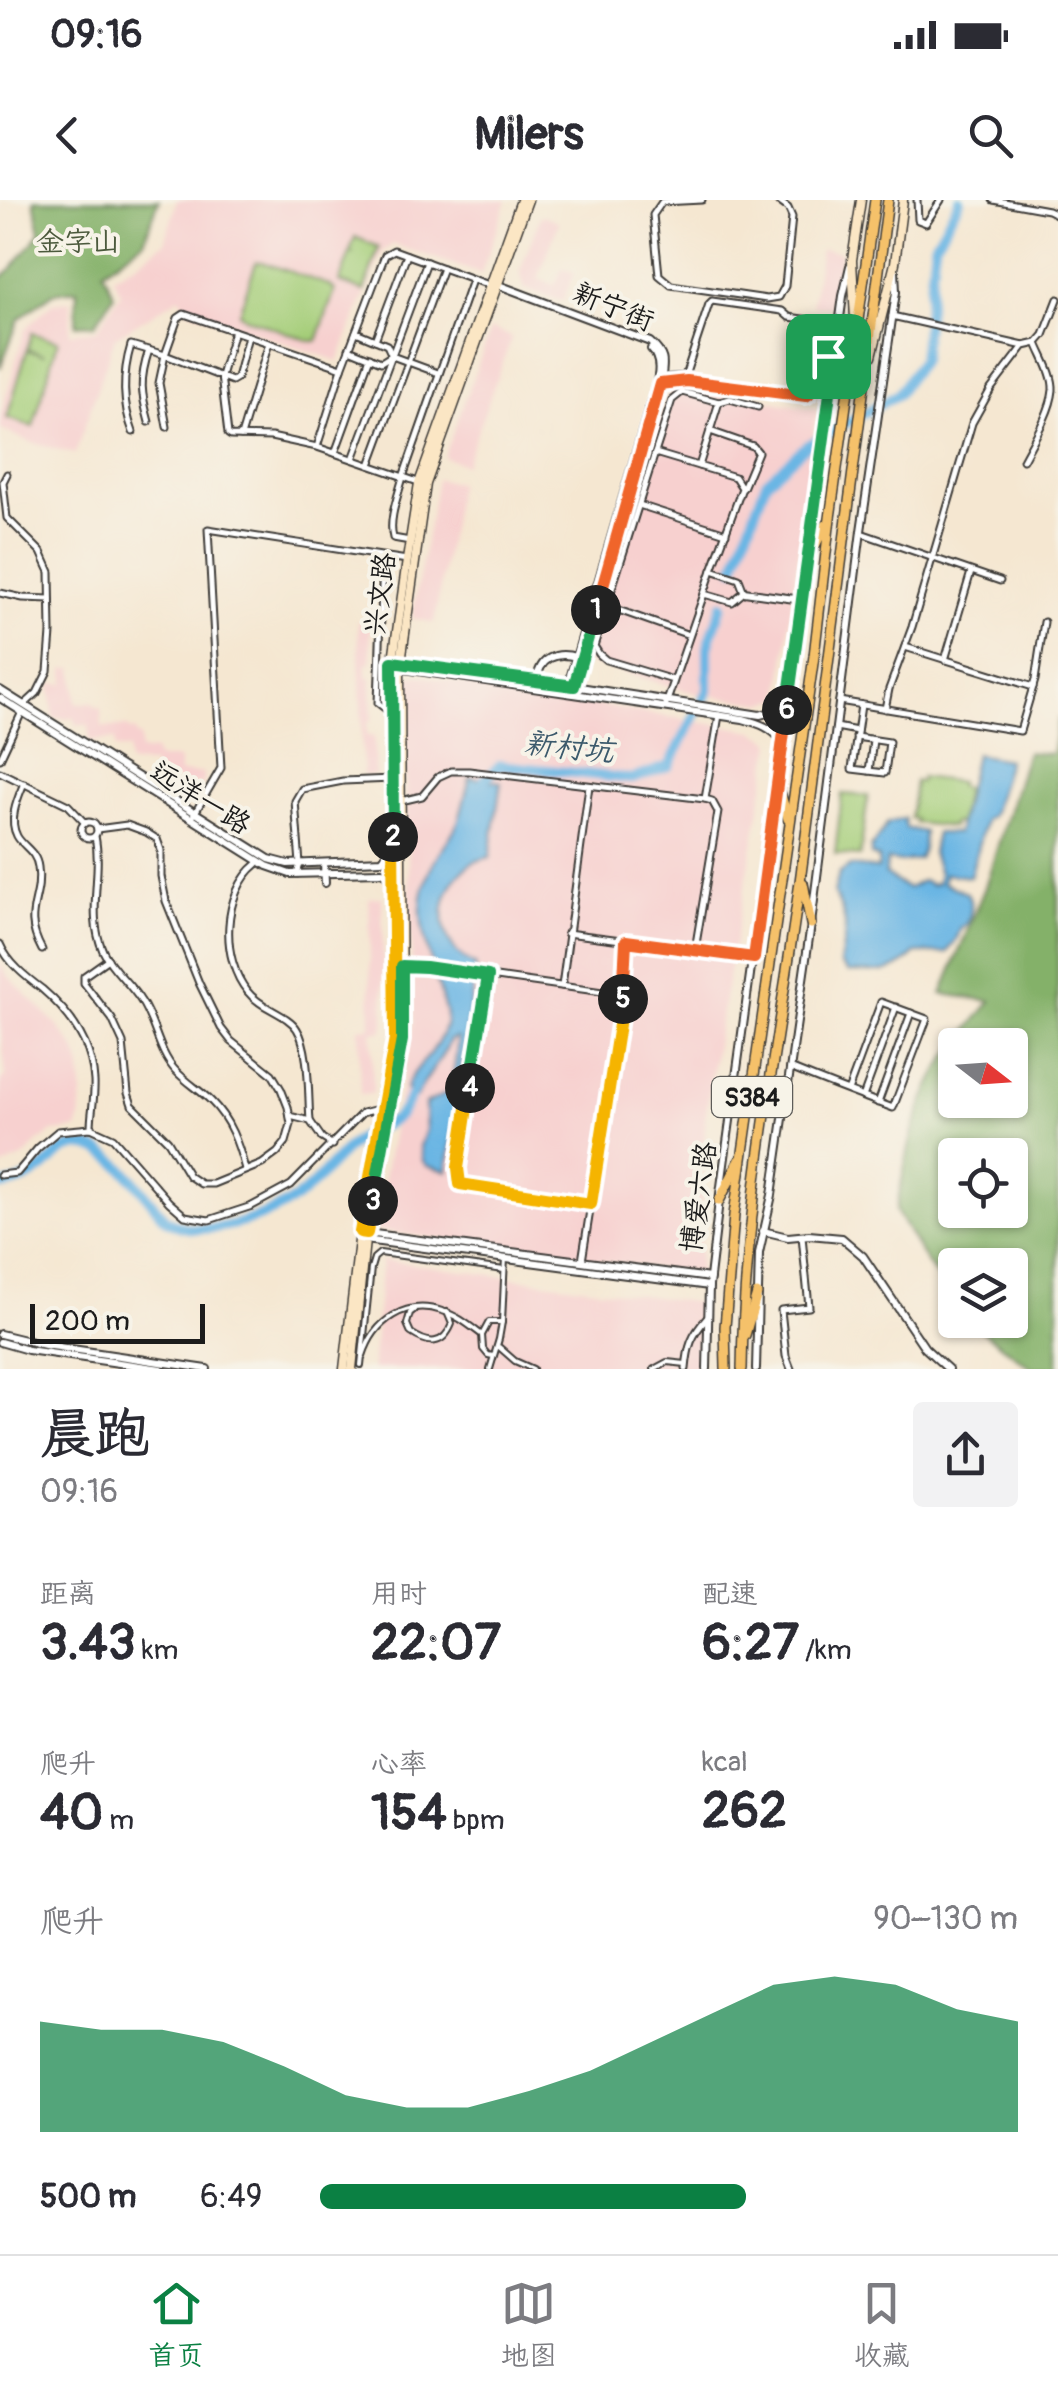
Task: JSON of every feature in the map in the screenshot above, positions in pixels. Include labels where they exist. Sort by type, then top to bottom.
[{"type":"highway","name":"博爱六路","points":[[726,1369],[725,1327],[734,1215],[875,200]]},
{"type":"highway","name":"博爱六路","points":[[742,1369],[749,1229],[801,874],[888,200]]},
{"type":"highway","points":[[808,560],[830,518]]},
{"type":"highway","points":[[777,782],[790,826]]},
{"type":"highway","points":[[801,874],[811,924]]},
{"type":"highway","points":[[719,1201],[744,1153]]},
{"type":"highway","points":[[742,1348],[757,1294]]},
{"type":"main road","name":"兴文路","points":[[344,1369],[395,1039],[392,710],[407,560],[422,483],[524,200]]},
{"type":"main road","name":"博爱六路","points":[[852,260],[862,200]]},
{"type":"main road","points":[[866,380],[895,264],[903,200]]},
{"type":"main road","points":[[852,260],[856,339]]},
{"type":"main road","name":"兴文路","points":[[384,1113],[402,1040],[396,665],[422,483]]},
{"type":"main road","name":"兴文路","points":[[358,1368],[363,1236]]},
{"type":"street","points":[[702,200],[662,202],[653,214],[659,275],[671,285],[767,299],[779,297],[784,286],[792,217],[778,200]]},
{"type":"street","points":[[918,200],[918,220],[926,223],[941,200]]},
{"type":"street","points":[[992,200],[1058,215]]},
{"type":"street","points":[[317,446],[385,255],[394,250],[495,285],[648,346],[657,354],[656,382],[570,689]]},
{"type":"street","points":[[375,340],[408,255]]},
{"type":"street","name":"博爱六路","points":[[708,1369],[709,1282],[719,1201],[843,296],[852,260]]},
{"type":"street","points":[[353,459],[428,262]]},
{"type":"street","points":[[756,1369],[763,1231],[772,1195],[811,924],[896,292],[895,264]]},
{"type":"street","points":[[370,465],[443,268]]},
{"type":"street","points":[[410,542],[398,541],[390,532],[402,477],[472,280]]},
{"type":"street","name":"新宁街","points":[[495,285],[650,342],[661,352],[661,381]]},
{"type":"street","points":[[570,689],[661,381],[684,378],[743,392],[810,398],[818,319],[789,315],[784,309],[711,300],[684,378]]},
{"type":"street","points":[[892,316],[1024,346],[1037,342],[1044,334],[1058,302]]},
{"type":"street","points":[[167,427],[159,383],[178,318],[184,314],[342,368]]},
{"type":"street","points":[[234,331],[221,376],[228,434],[317,446],[422,483]]},
{"type":"street","points":[[356,332],[387,345],[392,356],[438,373]]},
{"type":"street","points":[[133,432],[125,403],[126,363],[131,345],[232,381],[248,336]]},
{"type":"street","points":[[1024,460],[1053,390],[1037,342]]},
{"type":"street","points":[[240,436],[269,343]]},
{"type":"street","points":[[885,709],[972,422],[1024,346]]},
{"type":"street","points":[[349,349],[380,362],[392,356]]},
{"type":"street","points":[[815,359],[836,349]]},
{"type":"street","points":[[148,422],[141,378],[149,350]]},
{"type":"street","points":[[335,452],[370,357]]},
{"type":"street","points":[[815,359],[833,372]]},
{"type":"street","points":[[673,680],[606,660],[594,646],[596,635],[672,400],[682,392],[758,407]]},
{"type":"street","points":[[700,466],[719,402]]},
{"type":"street","points":[[666,704],[758,452],[752,446],[710,431]]},
{"type":"street","points":[[642,448],[735,477],[742,488]]},
{"type":"street","points":[[0,759],[23,708],[48,671],[50,600],[50,572],[41,552],[7,518],[3,482],[7,474]]},
{"type":"street","points":[[638,505],[726,533]]},
{"type":"street","points":[[194,815],[220,768],[208,529],[407,560]]},
{"type":"street","points":[[861,532],[1000,581]]},
{"type":"street","points":[[383,556],[378,703],[392,710]]},
{"type":"street","points":[[712,570],[739,579],[744,592]]},
{"type":"street","points":[[945,660],[971,572]]},
{"type":"street","points":[[0,592],[50,600]]},
{"type":"street","points":[[704,594],[732,602],[744,592],[802,600]]},
{"type":"street","points":[[606,606],[689,635]]},
{"type":"street","points":[[839,701],[1020,731],[1034,687],[1044,622]]},
{"type":"street","points":[[906,647],[1034,687]]},
{"type":"street","points":[[537,681],[542,662],[550,657],[576,657]]},
{"type":"street","points":[[396,665],[537,681],[570,689]]},
{"type":"street","points":[[396,665],[760,716],[788,702]]},
{"type":"street","name":"远洋一路","points":[[0,690],[260,860],[290,874],[382,872],[394,878]]},
{"type":"street","name":"远洋一路","points":[[0,698],[23,708]]},
{"type":"street","points":[[836,727],[856,734],[873,740],[889,742],[885,774],[852,769],[856,734],[860,705]]},
{"type":"street","points":[[721,712],[766,725],[783,742]]},
{"type":"street","points":[[706,799],[721,712]]},
{"type":"street","points":[[869,771],[873,740]]},
{"type":"street","points":[[0,772],[68,805],[85,823]]},
{"type":"street","points":[[401,801],[422,796],[438,778],[451,772],[712,801],[718,812],[695,950]]},
{"type":"street","points":[[297,874],[300,864],[294,801],[302,789],[342,781],[392,779]]},
{"type":"street","points":[[24,782],[14,822],[17,836],[38,862],[32,923],[42,950]]},
{"type":"street","points":[[562,986],[589,786]]},
{"type":"street","points":[[85,823],[92,822],[96,832],[94,918],[98,938],[108,959],[142,1003],[175,1070],[229,1122],[245,1171]]},
{"type":"street","points":[[85,823],[81,830],[90,838],[96,832],[127,824],[156,839],[166,901],[210,1010],[231,1041],[272,1074],[281,1089],[290,1124],[286,1142],[278,1153],[262,1164],[213,1184],[201,1184],[189,1176],[168,1141],[132,1105],[123,1043],[112,1019],[84,983],[84,976],[108,959]]},
{"type":"street","points":[[300,864],[382,860],[394,846]]},
{"type":"street","points":[[260,860],[249,871],[231,913],[229,939],[234,970],[248,993],[297,1029],[304,1046],[310,1121],[322,1138],[333,1144]]},
{"type":"street","name":"远洋一路","points":[[260,860],[300,864]]},
{"type":"street","points":[[324,863],[325,883]]},
{"type":"street","points":[[568,933],[754,958]]},
{"type":"street","points":[[582,1261],[624,995],[626,941]]},
{"type":"street","points":[[0,944],[22,974],[53,999],[76,1026],[90,1052],[94,1080],[92,1128]]},
{"type":"street","points":[[402,966],[624,995]]},
{"type":"street","points":[[484,975],[458,1168],[460,1184],[591,1204]]},
{"type":"street","points":[[790,1068],[878,1103],[892,1108],[927,1019],[881,1002],[848,1091]]},
{"type":"street","points":[[863,1097],[896,1008]]},
{"type":"street","points":[[878,1103],[912,1013]]},
{"type":"street","points":[[0,1175],[16,1173],[58,1131],[92,1128],[113,1138],[185,1216],[209,1220],[252,1206],[291,1185],[362,1113],[384,1113]]},
{"type":"street","points":[[290,1116],[310,1121]]},
{"type":"street","points":[[763,1231],[788,1237],[842,1238],[863,1256],[925,1348],[948,1369]]},
{"type":"street","points":[[363,1236],[504,1258],[709,1282]]},
{"type":"street","points":[[363,1236],[582,1261],[709,1282]]},
{"type":"street","points":[[792,1369],[786,1356],[781,1310],[810,1307],[802,1236]]},
{"type":"street","points":[[358,1368],[371,1268],[380,1253],[504,1270]]},
{"type":"street","points":[[490,1369],[502,1322],[504,1258]]},
{"type":"street","points":[[358,1368],[368,1340],[386,1318],[408,1308],[447,1312],[482,1335]]},
{"type":"street","points":[[418,1308],[410,1314],[411,1333],[430,1342],[447,1336],[452,1324],[447,1312]]},
{"type":"street","points":[[654,1369],[667,1362],[686,1367],[688,1346],[708,1318]]},
{"type":"street","points":[[494,1356],[483,1349],[482,1335],[490,1322],[502,1322]]},
{"type":"street","points":[[0,1334],[161,1369]]},
{"type":"street","points":[[0,1342],[28,1350],[207,1369]]},
{"type":"street","points":[[497,1346],[533,1369]]},
{"type":"street","points":[[84,1369],[89,1356]]},
{"type":"shaded area","points":[[177,200],[507,200],[481,274],[393,244],[382,252],[338,361],[186,309],[180,297],[115,337],[75,454],[0,429],[25,329],[53,303],[71,301],[70,333],[97,330],[121,293],[113,277],[165,242]]},
{"type":"shaded area","points":[[544,215],[559,222],[538,279],[555,285],[562,268],[574,273],[563,301],[525,289],[520,271]]},
{"type":"shaded area","points":[[821,249],[841,252],[833,308],[812,305]]},
{"type":"shaded area","points":[[491,329],[512,337],[465,465],[444,457]]},
{"type":"shaded area","points":[[679,387],[817,409],[780,698],[765,703],[698,694],[586,662],[668,395]]},
{"type":"shaded area","points":[[437,479],[458,483],[434,623],[412,618]]},
{"type":"shaded area","points":[[358,621],[370,621],[371,663],[366,664],[367,677],[371,677],[372,721],[367,722],[367,736],[374,736],[375,776],[363,776]]},
{"type":"shaded area","points":[[64,668],[74,668],[76,704],[94,703],[94,707],[101,707],[102,727],[135,730],[140,737],[140,751],[155,751],[156,759],[179,759],[179,773],[203,773],[203,784],[177,785],[176,780],[153,777],[153,764],[128,764],[128,749],[115,749],[115,740],[89,741],[89,725],[76,725],[75,718],[53,718],[50,683],[65,684]]},
{"type":"shaded area","points":[[415,675],[754,731],[772,744],[705,1120],[699,1274],[374,1230],[414,1020],[403,682]]},
{"type":"shaded area","points":[[382,897],[383,1031],[372,1032],[373,1094],[360,1094],[359,1028],[371,1027],[369,898]]},
{"type":"shaded area","points":[[0,961],[7,975],[75,1049],[82,1092],[77,1129],[53,1132],[24,1157],[0,1168],[0,1080],[6,1076],[0,1026]]},
{"type":"shaded area","points":[[382,1260],[699,1303],[699,1369],[372,1369]]},
{"type":"green space","name":"金字山","points":[[34,200],[159,200],[144,241],[103,271],[114,295],[95,324],[76,325],[77,290],[53,293],[19,319],[0,368],[0,279],[40,233]]},
{"type":"green space","points":[[355,237],[379,247],[364,291],[339,282]]},
{"type":"green space","points":[[256,262],[335,290],[317,341],[239,313]]},
{"type":"green space","points":[[32,333],[58,341],[33,427],[7,418],[27,350],[45,355],[27,349]]},
{"type":"green space","points":[[1058,718],[1058,1369],[1033,1369],[992,1338],[1028,1338],[1028,1248],[938,1248],[938,1278],[896,1211],[909,1146],[922,1104],[938,1072],[938,1118],[1028,1118],[1028,1028],[970,1028],[991,1001],[942,994],[985,887],[1027,752],[1052,754]]},
{"type":"green space","points":[[921,777],[959,782],[959,787],[965,788],[959,823],[952,827],[915,823],[910,818],[915,781],[920,782]]},
{"type":"green space","points":[[842,794],[868,796],[860,856],[835,854]]},
{"type":"water","points":[[975,754],[1008,760],[992,815],[985,820],[970,877],[944,874],[943,883],[967,893],[971,909],[967,924],[947,953],[916,953],[885,972],[848,972],[840,963],[845,927],[834,893],[839,874],[850,866],[878,869],[879,858],[871,855],[871,848],[888,823],[904,818],[906,828],[924,832],[923,849],[919,859],[887,860],[885,874],[908,888],[922,881],[937,883],[939,873],[932,853],[936,833],[957,833]]},
{"type":"water","points":[[470,777],[501,782],[490,857],[470,864],[457,877],[444,905],[446,934],[462,958],[476,966],[447,1171],[427,1166],[420,1146],[426,1130],[425,1104],[451,1091],[457,1038],[450,1040],[416,1097],[406,1089],[445,1027],[421,906],[431,868],[458,822]]},
{"type":"waterway","name":"新村坑","points":[[734,568],[766,482],[806,446],[897,395],[922,359],[935,244],[960,200]]},
{"type":"waterway","name":"新村坑","points":[[482,791],[484,780],[500,765],[632,779],[669,766],[708,691],[708,647],[722,605]]},
{"type":"waterway","points":[[0,1186],[32,1175],[61,1152],[76,1146],[91,1148],[119,1165],[164,1218],[195,1228],[234,1224],[254,1219],[302,1194],[358,1139],[398,1116],[418,1082]]},
{"type":"route","points":[[836,349],[754,958],[626,941],[624,995],[591,1204],[460,1184],[458,1168],[488,976],[402,966],[402,1040],[367,1233],[360,1232],[395,1039],[392,662],[574,686],[660,384],[687,381],[806,396],[816,355],[828,356],[836,349]]}]
